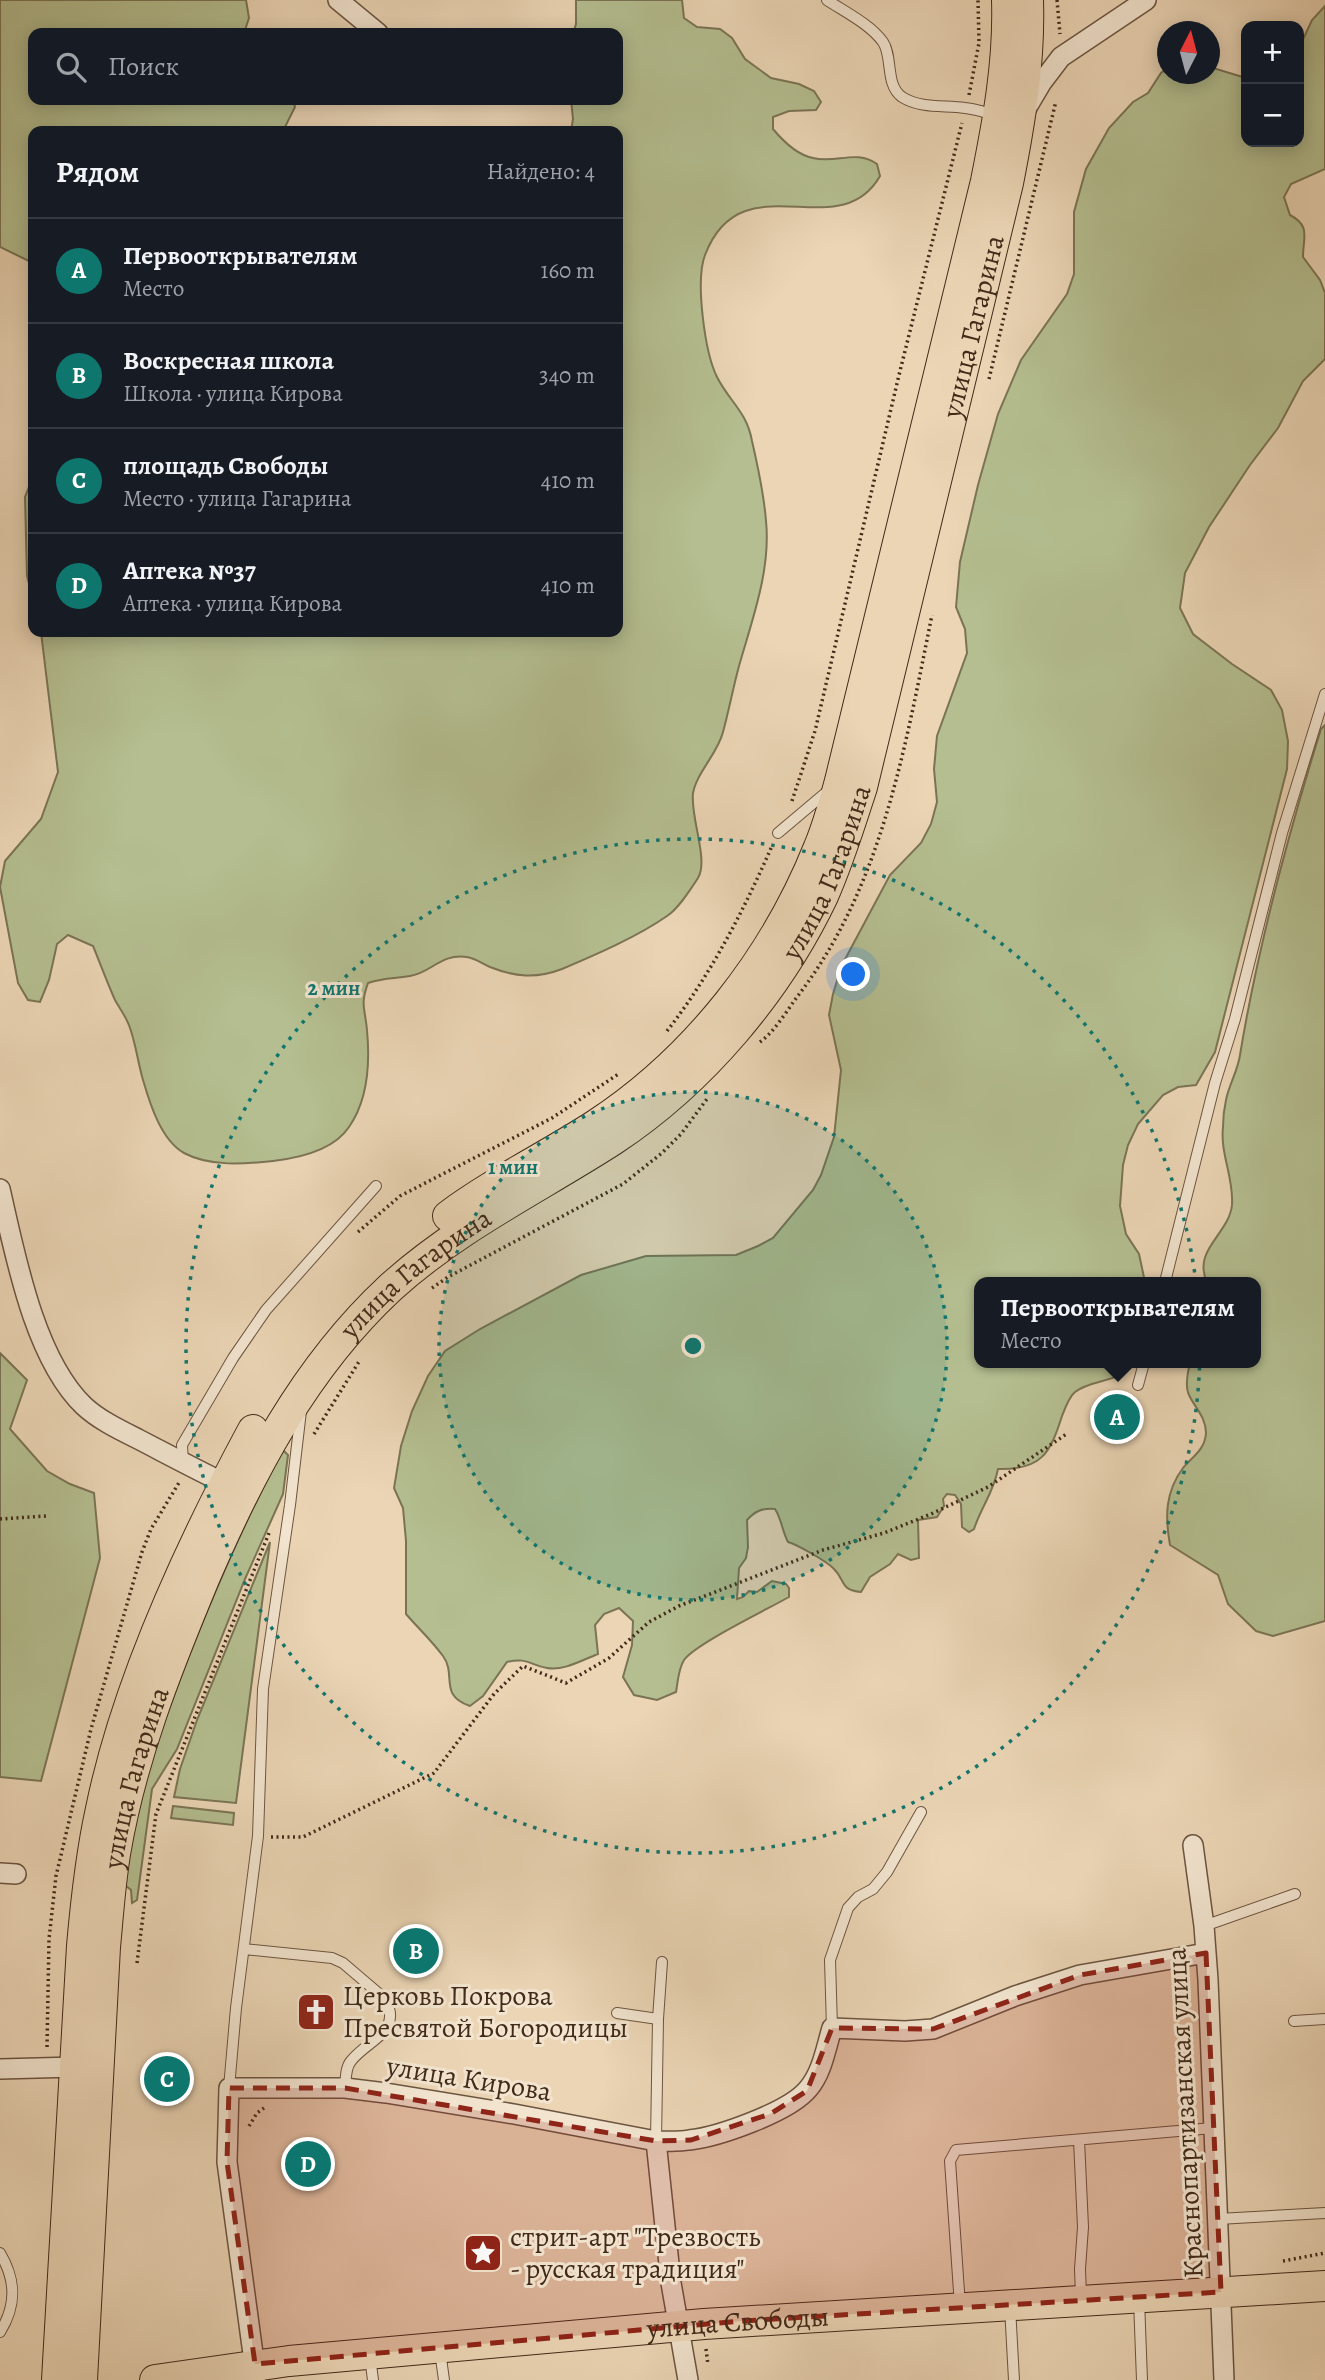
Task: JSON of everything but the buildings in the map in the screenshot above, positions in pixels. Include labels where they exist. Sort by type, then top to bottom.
[{"type":"main road","name":"улица Гагарина","points":[[82,2380],[110,1892],[123,1813],[160,1688],[210,1566],[243,1493],[272,1438],[303,1391],[366,1313],[426,1257],[466,1228],[616,1138],[680,1088],[724,1044],[755,1005],[796,946],[822,897],[842,851],[862,787],[986,273],[1010,117],[1005,68],[1007,0]]},
{"type":"main road","name":"улица Гагарина","points":[[57,2380],[87,1889],[101,1807],[119,1741],[162,1622],[224,1483],[255,1427],[298,1363],[350,1300],[413,1242],[454,1212],[598,1124],[631,1100],[681,1056],[705,1030],[756,964],[775,937],[801,889],[821,844],[840,781],[986,181],[1027,70],[1028,0]]},
{"type":"main road","name":"улица Свободы","points":[[155,2380],[371,2367],[440,2347],[678,2326],[1325,2286]]},
{"type":"street","points":[[338,0],[372,28]]},
{"type":"street","points":[[1010,117],[1061,57],[1146,0]]},
{"type":"street","points":[[0,1189],[18,1269],[38,1327],[53,1363],[70,1389],[84,1406],[104,1421],[224,1483]]},
{"type":"street","name":"Краснопартизанская улица","points":[[1192,1845],[1206,1953],[1224,2380]]},
{"type":"street","points":[[832,2028],[905,2031],[933,2029],[1015,1996],[1080,1975],[1206,1953]]},
{"type":"street","name":"улица Кирова","points":[[229,2088],[345,2088],[514,2114],[656,2141],[691,2140],[735,2128],[770,2114],[807,2091],[819,2073],[832,2028]]},
{"type":"street","points":[[0,2068],[75,2067]]},
{"type":"street","points":[[229,2088],[227,2162],[256,2372]]},
{"type":"street","points":[[656,2141],[678,2326],[688,2380]]},
{"type":"lane","points":[[827,0],[885,44],[891,79],[899,95],[912,102],[930,106],[966,108],[1010,117]]},
{"type":"lane","points":[[1166,1277],[1282,833],[1325,694]]},
{"type":"lane","points":[[778,833],[840,781]]},
{"type":"lane","points":[[184,1463],[182,1445],[233,1358],[265,1310],[376,1186]]},
{"type":"lane","points":[[1138,1385],[1143,1368]]},
{"type":"lane","points":[[229,2088],[236,2008],[258,1836],[262,1689],[290,1505],[303,1391]]},
{"type":"lane","points":[[832,2028],[830,1960],[848,1908],[858,1897],[873,1889],[887,1872],[921,1812]]},
{"type":"lane","points":[[1204,1926],[1295,1894]]},
{"type":"lane","points":[[244,1949],[332,1958],[343,1963],[384,1998],[389,2005],[390,2023],[380,2036],[349,2063],[345,2088]]},
{"type":"lane","points":[[656,2141],[657,2019],[662,1962]]},
{"type":"lane","points":[[617,2013],[657,2019]]},
{"type":"lane","points":[[1294,2021],[1325,2019]]},
{"type":"lane","points":[[960,2307],[950,2161],[956,2150],[1213,2128]]},
{"type":"lane","points":[[1079,2140],[1083,2227],[1080,2269],[1082,2300]]},
{"type":"lane","points":[[1217,2220],[1325,2213]]},
{"type":"lane","points":[[0,2253],[11,2275],[14,2293],[11,2311],[0,2332]]},
{"type":"lane","points":[[1138,2296],[1142,2380]]},
{"type":"lane","points":[[1010,2304],[1014,2380]]},
{"type":"lane","points":[[440,2347],[444,2380]]},
{"type":"path","points":[[663,1035],[684,1009],[758,879],[793,798],[815,731],[966,108],[979,43],[978,0]]},
{"type":"path","points":[[1057,0],[1061,57]]},
{"type":"path","points":[[987,386],[1056,99]]},
{"type":"path","points":[[757,1044],[765,1039],[808,983],[838,936],[855,902],[873,857],[902,759],[932,612]]},
{"type":"path","points":[[352,1237],[400,1196],[552,1118],[628,1066]]},
{"type":"path","points":[[428,1291],[447,1277],[611,1191],[639,1173],[681,1134],[711,1094]]},
{"type":"path","points":[[314,1434],[365,1353]]},
{"type":"path","points":[[258,1836],[303,1837],[434,1773],[494,1694],[523,1666],[566,1683],[609,1658],[649,1622],[679,1606],[823,1550],[884,1533],[931,1514],[988,1487],[1068,1433]]},
{"type":"path","points":[[0,1519],[46,1516]]},
{"type":"path","points":[[137,1963],[156,1814],[272,1527]]},
{"type":"path","points":[[245,2135],[257,2113],[270,2104]]},
{"type":"path","points":[[1282,2262],[1325,2253]]},
{"type":"highlighted area","points":[[1206,1953],[1221,2292],[742,2321],[255,2364],[227,2162],[229,2088],[345,2088],[656,2141],[691,2140],[770,2114],[807,2091],[832,2028],[933,2029],[1080,1975]]},
{"type":"green space","points":[[0,0],[246,0],[249,18],[246,28],[28,28],[28,105],[295,107],[286,126],[28,126],[28,261],[0,247]]},
{"type":"green space","points":[[576,0],[682,0],[684,18],[697,27],[720,29],[732,38],[745,59],[771,78],[799,84],[814,91],[821,102],[816,110],[789,111],[773,117],[773,129],[786,143],[801,154],[813,158],[854,157],[869,160],[877,164],[880,176],[862,196],[841,205],[766,207],[742,212],[721,227],[705,255],[701,299],[709,351],[717,377],[750,431],[762,491],[767,539],[759,595],[723,732],[693,793],[701,870],[684,898],[667,916],[602,952],[562,969],[543,974],[517,975],[470,958],[458,957],[443,960],[417,974],[368,983],[364,1002],[368,1068],[364,1093],[355,1116],[342,1135],[325,1148],[283,1160],[251,1163],[205,1161],[176,1147],[157,1121],[141,1074],[129,1024],[115,1000],[93,946],[68,935],[57,944],[49,980],[40,1002],[28,1000],[18,983],[0,887],[5,861],[41,819],[58,772],[42,637],[623,637],[623,126],[572,126],[572,105],[623,105],[623,28],[575,28]]},
{"type":"green space","points":[[1325,6],[1325,169],[1291,184],[1284,197],[1290,215],[1301,223],[1303,228],[1303,257],[1320,280],[1325,293],[1325,359],[1303,381],[1278,428],[1209,527],[1185,573],[1180,608],[1193,634],[1271,690],[1282,710],[1288,741],[1287,769],[1215,1052],[1196,1085],[1178,1087],[1163,1095],[1138,1124],[1128,1145],[1123,1165],[1120,1206],[1126,1234],[1139,1254],[1144,1277],[974,1277],[974,1368],[1128,1368],[1113,1378],[1082,1388],[1073,1394],[1053,1440],[1042,1457],[1034,1463],[1013,1469],[998,1469],[974,1529],[969,1532],[962,1527],[961,1504],[955,1495],[947,1494],[937,1517],[918,1520],[919,1558],[911,1560],[898,1554],[890,1564],[870,1577],[861,1592],[846,1587],[837,1572],[824,1561],[788,1542],[775,1509],[753,1514],[747,1520],[748,1547],[746,1558],[739,1568],[737,1599],[749,1591],[757,1592],[772,1581],[786,1584],[789,1597],[691,1653],[680,1668],[676,1692],[657,1700],[634,1695],[623,1677],[632,1645],[633,1621],[619,1608],[604,1614],[595,1625],[598,1654],[553,1669],[524,1661],[507,1662],[483,1696],[470,1706],[460,1701],[451,1690],[449,1670],[443,1656],[406,1614],[403,1508],[394,1488],[401,1446],[412,1411],[428,1376],[445,1351],[480,1329],[581,1275],[646,1256],[736,1255],[758,1246],[773,1238],[813,1190],[834,1137],[841,1070],[829,1015],[833,994],[842,965],[890,875],[921,843],[931,824],[937,802],[934,769],[937,736],[967,653],[965,629],[956,607],[960,562],[978,485],[998,414],[1021,360],[1067,294],[1074,274],[1074,212],[1086,169],[1109,128],[1133,102],[1148,93],[1157,79],[1157,84],[1220,84],[1220,70],[1241,76],[1241,147],[1304,147],[1304,37],[1312,20]]},
{"type":"green space","points":[[28,490],[28,580],[27,576],[25,497]]},
{"type":"green space","points":[[1325,725],[1325,1621],[1273,1636],[1256,1631],[1228,1604],[1218,1575],[1170,1545],[1167,1515],[1177,1477],[1201,1449],[1206,1433],[1202,1417],[1188,1392],[1189,1368],[1261,1368],[1261,1277],[1206,1277],[1204,1261],[1225,1225],[1232,1205],[1223,1137],[1225,1103],[1239,1061],[1265,931],[1321,729]]},
{"type":"green space","points":[[0,1353],[27,1380],[10,1429],[47,1471],[94,1493],[100,1558],[41,1781],[0,1777]]},
{"type":"green space","points":[[284,1451],[288,1455],[283,1494],[245,1579],[177,1749],[152,1789],[137,1900],[132,1903],[131,1890],[125,1885],[130,1850],[146,1781],[167,1713],[232,1553]]},
{"type":"green space","points":[[270,1542],[236,1803],[174,1797],[180,1769],[197,1720]]},
{"type":"green space","points":[[173,1806],[234,1813],[233,1825],[171,1818]]},
{"type":"place","name":"Первооткрывателям","points":[[1117,1417]]},
{"type":"place","name":"Воскресная школа","points":[[416,1951]]},
{"type":"place","name":"Церковь Покрова Пресвятой Богородицы","points":[[316,2012]]},
{"type":"place","name":"площадь Свободы","points":[[167,2079]]},
{"type":"place","name":"Аптека №37","points":[[308,2164]]},
{"type":"place","name":"стрит-арт \"Трезвость - русская традиция\"","points":[[483,2253]]}]
